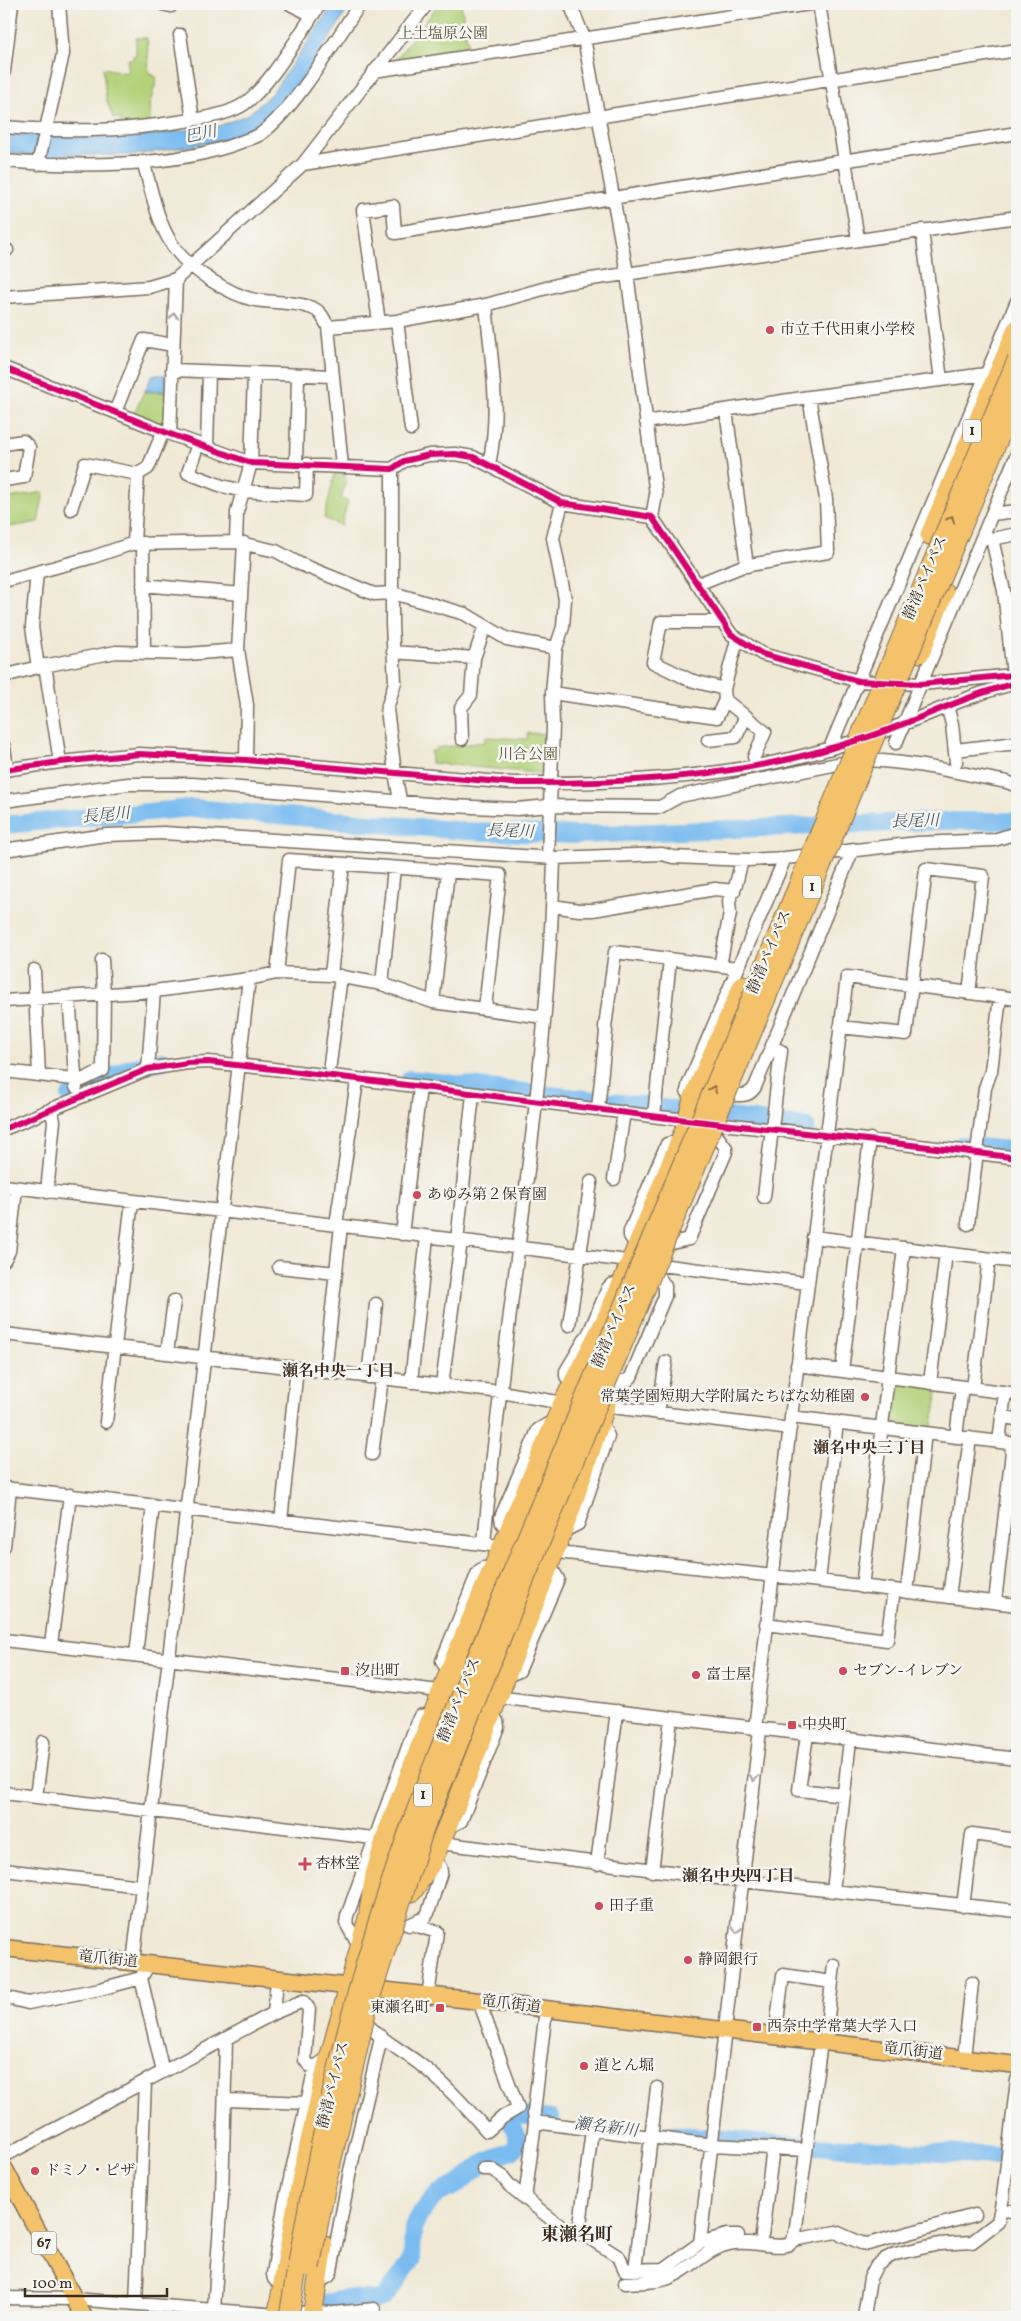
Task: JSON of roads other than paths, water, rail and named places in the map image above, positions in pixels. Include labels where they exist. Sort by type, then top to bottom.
[{"type":"highway","name":"1","points":[[281,2317],[283,2288],[322,2062],[348,1986],[369,1911],[375,1874],[388,1830],[442,1691],[493,1568],[498,1540],[567,1404],[572,1385],[606,1320],[625,1289],[634,1253],[680,1140],[693,1099],[741,977],[790,877],[930,534],[970,424],[1010,336]]},
{"type":"highway","name":"静清バイパス","points":[[281,2317],[326,2116],[354,2005],[390,1888],[451,1722],[625,1289],[1017,360]]},
{"type":"highway","name":"静清バイパス","points":[[317,2315],[324,2192],[350,2073],[367,2008],[425,1826],[530,1567],[610,1382],[1017,394]]},
{"type":"highway","name":"1","points":[[317,2315],[317,2284],[334,2185],[376,2033],[382,1990],[407,1925],[412,1892],[568,1499],[610,1382],[672,1243],[773,999],[818,900],[993,475],[1017,407]]},
{"type":"highway","points":[[369,1911],[402,1819],[507,1556],[625,1289]]},
{"type":"highway","name":"1","points":[[412,1892],[440,1843],[552,1558],[606,1413],[610,1382]]},
{"type":"main road","name":"竜爪街道","points":[[4,1948],[141,1968],[348,1986],[1017,2065]]},
{"type":"main road","name":"67","points":[[4,2168],[84,2317]]},
{"type":"street","points":[[4,71],[12,4]]},
{"type":"street","points":[[39,162],[62,54],[59,4]]},
{"type":"street","points":[[290,4],[312,15]]},
{"type":"street","points":[[4,127],[45,132],[123,130],[193,120],[242,106],[266,82],[320,4]]},
{"type":"street","points":[[4,161],[144,161],[222,149],[261,134],[293,101],[360,4]]},
{"type":"street","points":[[4,297],[149,287],[176,279],[303,164],[427,4]]},
{"type":"street","points":[[570,4],[584,38],[627,273],[656,495],[652,516],[737,640],[762,654],[858,681],[921,684],[1015,681]]},
{"type":"street","points":[[374,71],[810,4]]},
{"type":"street","points":[[819,4],[858,239]]},
{"type":"street","points":[[180,35],[193,120]]},
{"type":"street","points":[[303,164],[1017,50]]},
{"type":"street","points":[[379,322],[363,210],[393,206],[396,233],[1017,133]]},
{"type":"street","points":[[144,161],[164,231],[176,250],[191,266],[236,294],[254,300],[312,308],[323,315],[328,327],[342,466]]},
{"type":"street","points":[[328,327],[398,320],[486,305],[564,282],[1017,217]]},
{"type":"street","points":[[922,230],[941,380]]},
{"type":"street","points":[[71,509],[85,464],[138,474],[148,468],[166,433],[172,370],[176,279]]},
{"type":"street","points":[[830,748],[970,424],[986,374],[1010,336],[1017,301]]},
{"type":"street","points":[[486,305],[496,413],[495,438],[489,464]]},
{"type":"street","points":[[398,320],[411,429]]},
{"type":"street","points":[[115,412],[144,340],[173,345]]},
{"type":"street","points":[[4,368],[166,433],[251,463],[392,469],[404,461],[429,455],[455,454],[473,457],[489,464],[562,503],[652,516]]},
{"type":"street","points":[[172,370],[332,376]]},
{"type":"street","points":[[209,372],[202,446],[188,473],[222,486],[243,491],[306,495],[302,464],[298,375]]},
{"type":"street","points":[[246,760],[248,705],[238,650],[241,594],[237,512],[251,463],[254,374]]},
{"type":"street","points":[[646,422],[809,397],[986,374]]},
{"type":"street","points":[[698,584],[747,566],[828,552],[826,499],[809,397]]},
{"type":"street","points":[[726,410],[747,566]]},
{"type":"street","points":[[4,444],[23,441],[29,448],[24,477],[4,480]]},
{"type":"street","points":[[896,743],[988,537],[992,514],[1017,454]]},
{"type":"street","points":[[392,469],[392,624],[396,682],[387,709],[400,800]]},
{"type":"street","points":[[138,474],[144,653]]},
{"type":"street","points":[[498,1540],[501,1392],[535,1101],[554,906],[550,857],[549,807],[553,726],[552,693],[556,648],[563,626],[565,599],[553,538],[562,503]]},
{"type":"street","points":[[992,514],[1017,511]]},
{"type":"street","points":[[988,537],[1017,534]]},
{"type":"street","points":[[988,537],[1004,591],[1015,681]]},
{"type":"street","points":[[4,581],[139,543],[240,543],[276,551],[300,564],[374,594],[393,593],[465,614],[507,639],[556,648]]},
{"type":"street","points":[[37,572],[32,627],[60,762]]},
{"type":"street","points":[[143,585],[241,594]]},
{"type":"street","points":[[724,622],[661,622],[653,662],[724,694],[765,732],[754,757]]},
{"type":"street","points":[[462,739],[461,708],[472,695],[474,658],[484,626]]},
{"type":"street","points":[[552,693],[716,717],[724,694],[737,640]]},
{"type":"street","points":[[4,676],[41,666],[116,652],[187,654],[238,650]]},
{"type":"street","points":[[393,652],[474,658]]},
{"type":"street","points":[[4,747],[6,770],[139,754],[246,760],[512,783],[550,784],[678,776],[762,764],[830,748],[904,724],[1015,681]]},
{"type":"street","points":[[947,706],[956,756],[1017,742]]},
{"type":"street","points":[[708,740],[736,737],[746,716]]},
{"type":"street","points":[[4,800],[128,784],[184,784],[400,800],[452,806],[516,809],[549,807],[660,807],[680,796],[857,760],[887,760],[916,764],[1008,782],[1017,786]]},
{"type":"street","points":[[4,850],[106,835],[164,832],[550,857],[662,854],[673,857],[742,860],[785,858],[853,849],[954,840],[994,840],[1010,835],[1017,836]]},
{"type":"street","points":[[734,1095],[751,1094],[853,849]]},
{"type":"street","points":[[598,1109],[606,1032],[604,1026],[615,952],[720,966],[741,977],[785,858]]},
{"type":"street","points":[[277,973],[289,860],[500,875],[485,1008]]},
{"type":"street","points":[[720,966],[730,913],[729,901],[734,891],[742,860]]},
{"type":"street","points":[[330,1064],[343,864]]},
{"type":"street","points":[[382,984],[394,868]]},
{"type":"street","points":[[840,1027],[906,1034],[926,869],[983,876],[969,993]]},
{"type":"street","points":[[433,1002],[448,872]]},
{"type":"street","points":[[554,906],[593,910],[715,889],[734,891]]},
{"type":"street","points":[[654,1116],[670,959]]},
{"type":"street","points":[[4,1065],[4,1071],[82,1080],[103,1070],[104,994],[102,960]]},
{"type":"street","points":[[34,970],[39,1075]]},
{"type":"street","points":[[4,1001],[154,991],[249,979],[277,973],[336,975],[382,984],[433,1002],[543,1016]]},
{"type":"street","points":[[700,2244],[742,1881],[758,1729],[766,1624],[846,977],[1017,998]]},
{"type":"street","points":[[163,2072],[141,1968],[141,1886],[249,979]]},
{"type":"street","points":[[148,1063],[154,991]]},
{"type":"street","points":[[968,1224],[985,1088],[990,1071],[1000,996]]},
{"type":"street","points":[[69,997],[78,1097]]},
{"type":"street","points":[[764,1197],[780,1051],[772,1047]]},
{"type":"street","points":[[4,1129],[78,1097],[148,1063],[188,1063],[239,1066],[624,1112],[687,1120],[719,1130],[772,1130],[870,1139],[1017,1158]]},
{"type":"street","points":[[325,1372],[339,1226],[357,1080]]},
{"type":"street","points":[[402,1234],[420,1088]]},
{"type":"street","points":[[442,1385],[459,1241],[473,1094]]},
{"type":"street","points":[[47,1192],[54,1121],[52,1108]]},
{"type":"street","points":[[614,1179],[624,1112]]},
{"type":"street","points":[[842,1371],[870,1139]]},
{"type":"street","points":[[569,1325],[591,1182]]},
{"type":"street","points":[[4,1260],[9,1251],[10,1187],[581,1256],[634,1253],[660,1270],[808,1283]]},
{"type":"street","points":[[106,1422],[132,1201]]},
{"type":"street","points":[[411,1382],[427,1237]]},
{"type":"street","points":[[813,1237],[1017,1262]]},
{"type":"street","points":[[862,1587],[904,1248]]},
{"type":"street","points":[[930,1383],[946,1254]]},
{"type":"street","points":[[956,1437],[968,1388],[989,1259]]},
{"type":"street","points":[[279,1267],[336,1273]]},
{"type":"street","points":[[167,1353],[174,1301]]},
{"type":"street","points":[[368,1377],[376,1304]]},
{"type":"street","points":[[4,1334],[501,1392],[567,1404]]},
{"type":"street","points":[[658,1413],[666,1362]]},
{"type":"street","points":[[797,1365],[1011,1393],[1002,1417],[999,1442]]},
{"type":"street","points":[[281,1520],[297,1368]]},
{"type":"street","points":[[372,1454],[382,1378]]},
{"type":"street","points":[[606,1413],[658,1413],[790,1423],[837,1422],[1015,1444],[995,1602]]},
{"type":"street","points":[[1002,1417],[1017,1419]]},
{"type":"street","points":[[819,1580],[837,1422]]},
{"type":"street","points":[[907,1592],[925,1433]]},
{"type":"street","points":[[949,1597],[970,1438]]},
{"type":"street","points":[[4,1546],[7,1488],[281,1520],[498,1540],[552,1558],[773,1575],[1017,1605]]},
{"type":"street","points":[[51,1645],[70,1495]]},
{"type":"street","points":[[136,1655],[152,1505]]},
{"type":"street","points":[[766,1624],[887,1640],[894,1590]]},
{"type":"street","points":[[4,1640],[442,1691],[493,1705],[617,1711],[671,1719],[1017,1759]]},
{"type":"street","points":[[597,1864],[617,1711]]},
{"type":"street","points":[[359,1946],[346,1923],[347,1916],[373,1838],[416,1722],[420,1716],[433,1714]]},
{"type":"street","points":[[652,1870],[671,1719]]},
{"type":"street","points":[[807,1735],[799,1790],[844,1795]]},
{"type":"street","points":[[833,1891],[850,1740]]},
{"type":"street","points":[[36,1797],[43,1742]]},
{"type":"street","points":[[4,1793],[373,1838]]},
{"type":"street","points":[[963,1906],[972,1834],[1017,1840]]},
{"type":"street","points":[[407,1925],[424,1918],[428,1913],[441,1872],[440,1843],[597,1864],[1017,1911]]},
{"type":"street","points":[[4,1870],[141,1886]]},
{"type":"street","points":[[407,1925],[437,1932],[428,1996]]},
{"type":"street","points":[[625,2283],[669,2278],[708,2252],[728,2244],[754,2242],[785,2246],[794,2237],[834,1965]]},
{"type":"street","points":[[4,1997],[28,2003],[100,1989],[141,1968]]},
{"type":"street","points":[[775,2036],[783,1975],[832,1982]]},
{"type":"street","points":[[274,2013],[277,1980]]},
{"type":"street","points":[[964,2058],[972,1983]]},
{"type":"street","points":[[4,2156],[297,2002],[303,2001],[307,2004],[305,2060],[309,2065],[322,2062]]},
{"type":"street","points":[[376,2033],[416,2061],[446,2086],[487,2131],[502,2117],[518,2108],[479,2001]]},
{"type":"street","points":[[525,2199],[546,2009]]},
{"type":"street","points":[[214,2309],[222,2196],[226,2039]]},
{"type":"street","points":[[283,2288],[274,2279],[273,2274],[284,2206],[307,2103],[322,2062]]},
{"type":"street","points":[[864,2317],[870,2278],[876,2266],[885,2259],[895,2254],[939,2244],[972,2242],[998,2222],[1017,2080]]},
{"type":"street","points":[[136,2303],[145,2082]]},
{"type":"street","points":[[635,2270],[657,2088]]},
{"type":"street","points":[[225,2100],[307,2103]]},
{"type":"street","points":[[535,2122],[712,2145],[806,2150]]},
{"type":"street","points":[[579,2233],[592,2130]]},
{"type":"street","points":[[762,2235],[773,2148]]},
{"type":"street","points":[[483,2169],[491,2169],[502,2176],[525,2199],[556,2223],[579,2233],[619,2257],[625,2270],[664,2269],[700,2244],[727,2236],[762,2235],[781,2238],[836,2232],[861,2244],[868,2244],[975,2215]]},
{"type":"street","points":[[1001,2209],[1017,2212]]},
{"type":"street","points":[[4,2298],[74,2298],[214,2309],[281,2317],[374,2308]]},
{"type":"water","name":"巴川","points":[[334,4],[350,4],[298,85],[274,113],[252,131],[218,141],[135,155],[57,155],[53,158],[4,152],[4,134],[89,138],[134,137],[219,126],[249,114],[272,93]]},
{"type":"water","points":[[152,375],[166,375],[166,391],[145,391]]},
{"type":"waterway","name":"長尾川","points":[[4,825],[192,808],[464,831],[578,835],[938,821],[1017,821]]},
{"type":"waterway","points":[[70,1096],[130,1068],[162,1061]]},
{"type":"waterway","points":[[410,1079],[639,1105],[806,1127]]},
{"type":"waterway","points":[[961,1145],[1017,1151]]},
{"type":"waterway","name":"瀬名新川","points":[[323,2317],[328,2303],[346,2298],[376,2300],[385,2297],[412,2260],[413,2228],[421,2213],[437,2194],[457,2185],[486,2161],[512,2151],[517,2145],[517,2135],[510,2120],[520,2115],[551,2119]]},
{"type":"waterway","name":"瀬名新川","points":[[669,2134],[793,2145],[1017,2157]]},
{"type":"place","name":"市立千代田東小学校","points":[[770,330]]},
{"type":"place","name":"あゆみ第２保育園","points":[[417,1195]]},
{"type":"place","name":"常葉学園短期大学附属たちばな幼稚園","points":[[865,1397]]},
{"type":"place","name":"汐出町","points":[[345,1671]]},
{"type":"place","name":"セブン-イレブン","points":[[843,1671]]},
{"type":"place","name":"富士屋","points":[[696,1675]]},
{"type":"place","name":"中央町","points":[[792,1725]]},
{"type":"place","name":"杏林堂","points":[[305,1864]]},
{"type":"place","name":"田子重","points":[[599,1906]]},
{"type":"place","name":"静岡銀行","points":[[688,1960]]},
{"type":"place","name":"東瀬名町","points":[[440,2008]]},
{"type":"place","name":"西奈中学常葉大学入口","points":[[757,2027]]},
{"type":"place","name":"道とん堀","points":[[584,2066]]},
{"type":"place","name":"ドミノ・ピザ","points":[[35,2171]]},
{"type":"district","name":"瀬名中央一丁目","points":[[338,1372]]},
{"type":"district","name":"瀬名中央三丁目","points":[[869,1449]]},
{"type":"district","name":"瀬名中央四丁目","points":[[738,1877]]},
{"type":"district","name":"東瀬名町","points":[[577,2235]]},
{"type":"park label","name":"上土塩原公園","points":[[443,34]]},
{"type":"park label","name":"川合公園","points":[[528,755]]}]
